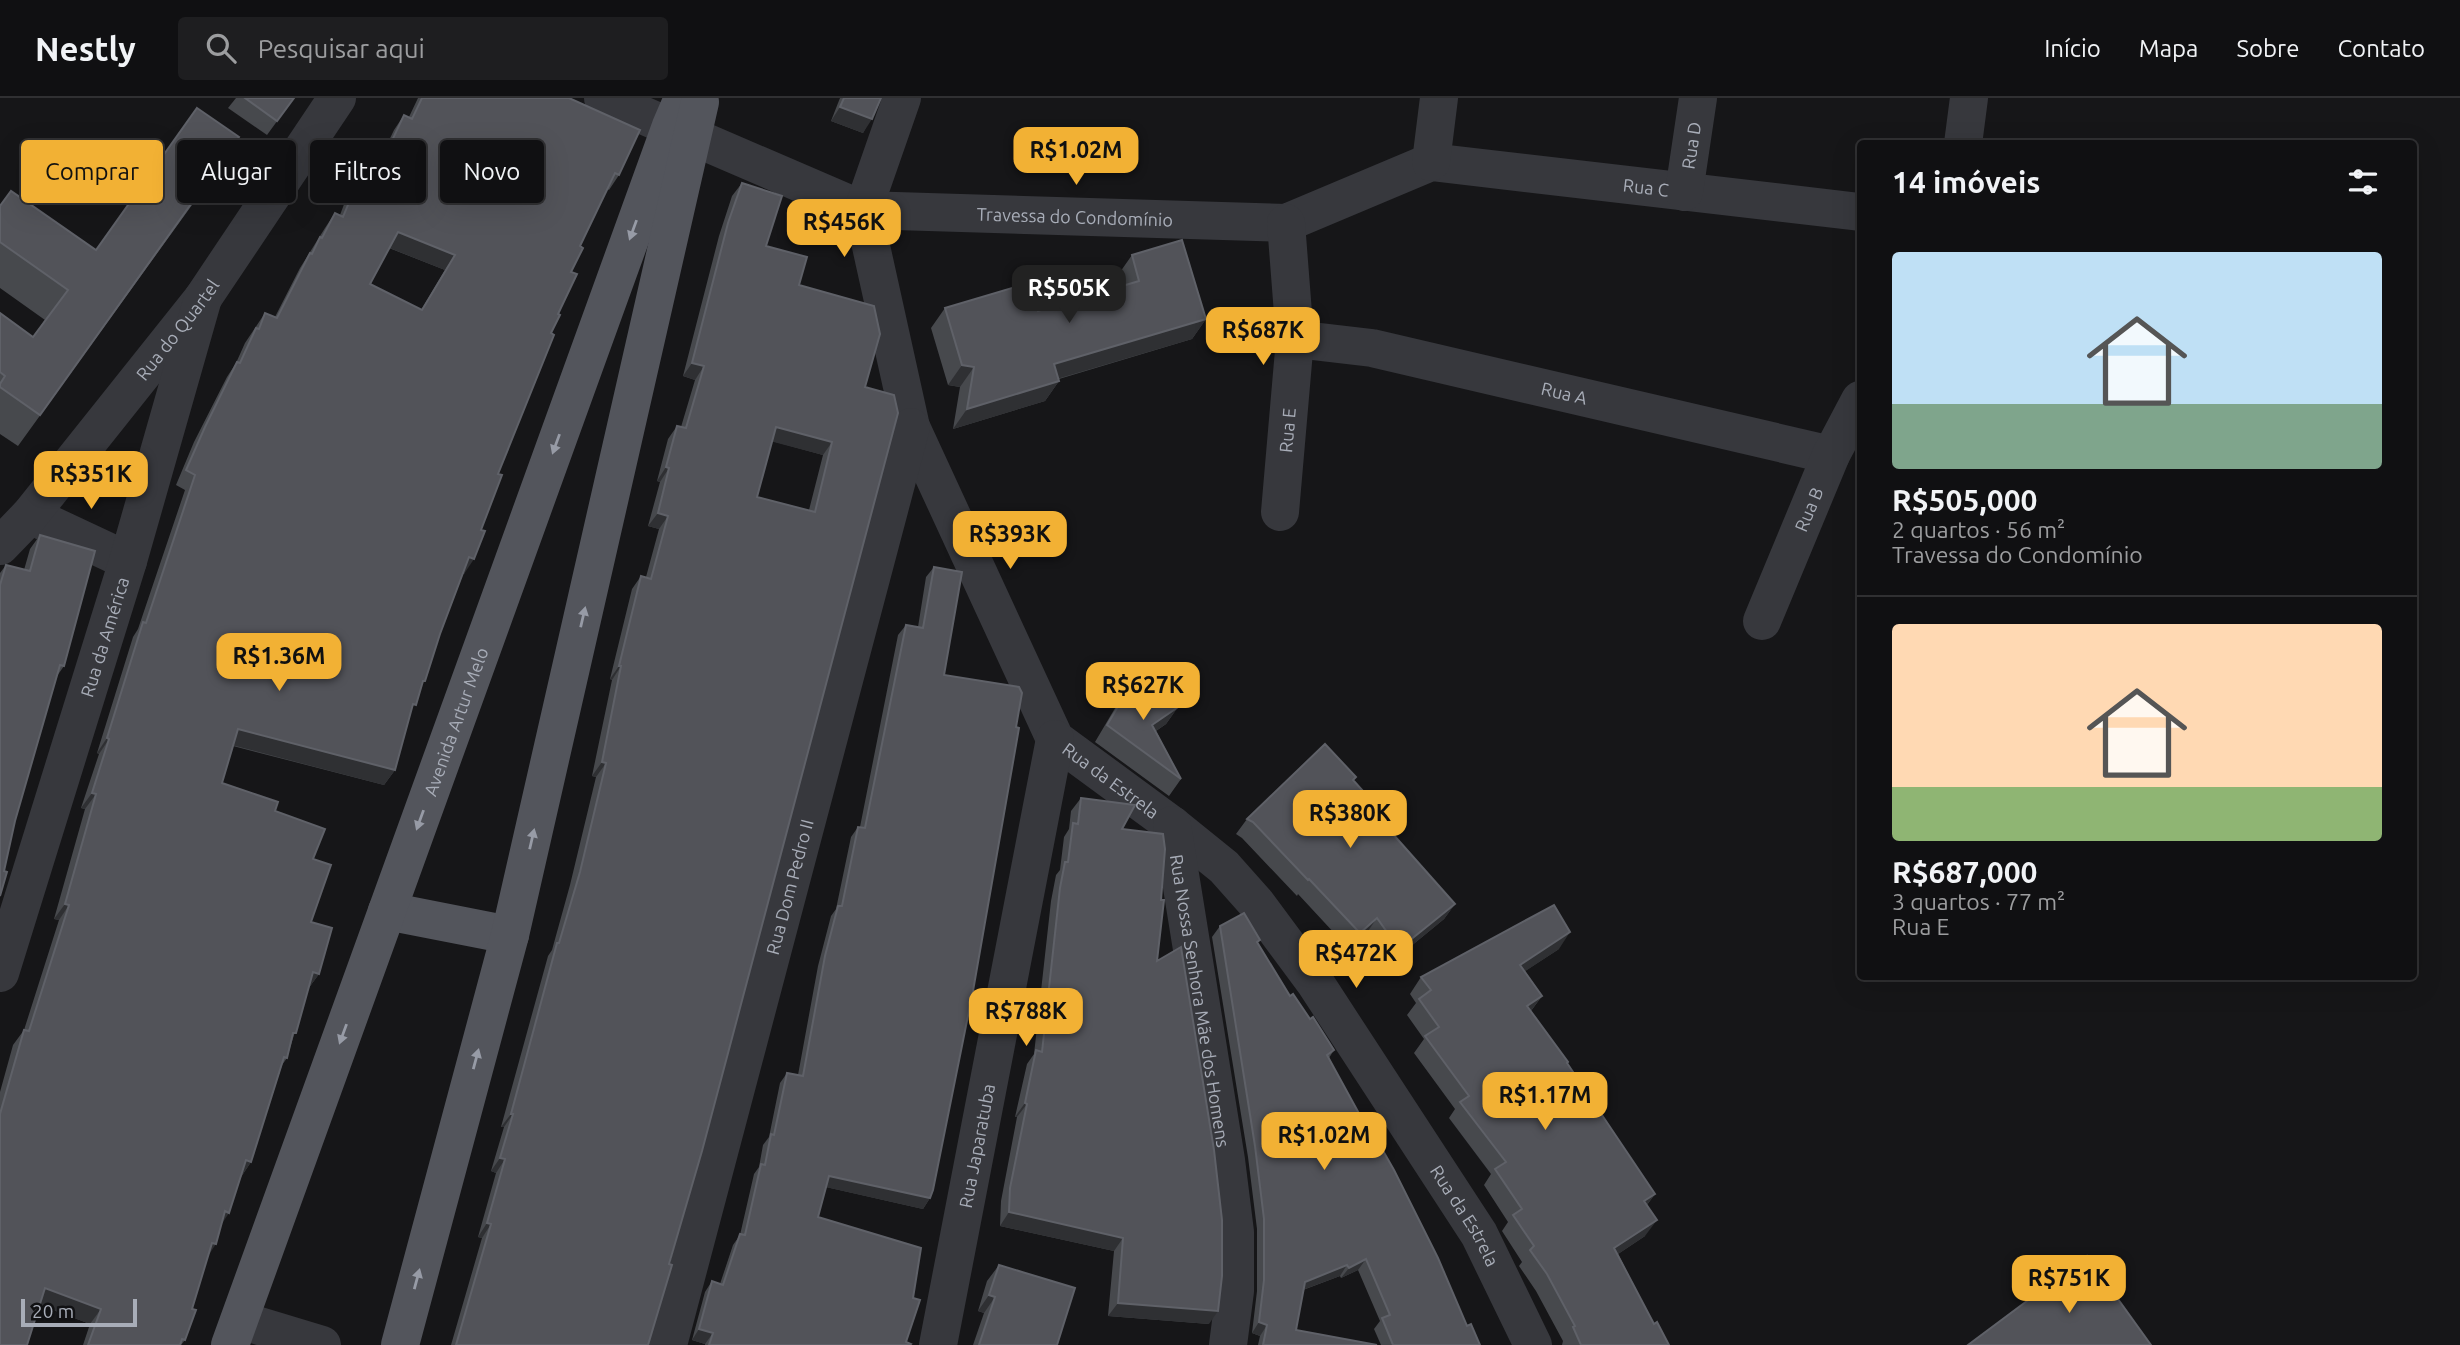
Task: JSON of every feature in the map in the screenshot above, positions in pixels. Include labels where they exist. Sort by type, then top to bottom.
[{"type":"main road","name":"Avenida Artur Melo","points":[[235,1333],[387,911],[682,120],[701,98]]},
{"type":"main road","name":"Avenida Artur Melo","points":[[400,1345],[510,935],[682,120]]},
{"type":"main road","points":[[387,911],[510,935]]},
{"type":"street","name":"Rua do Quartel","points":[[0,546],[30,515],[203,298],[337,98]]},
{"type":"street","points":[[603,98],[682,120],[863,210],[902,98]]},
{"type":"street","points":[[1286,223],[1432,162],[1439,98]]},
{"type":"street","name":"Rua D","points":[[1684,192],[1698,98]]},
{"type":"street","points":[[1964,140],[1969,98]]},
{"type":"street","name":"Rua C","points":[[1432,162],[1857,212]]},
{"type":"street","name":"Travessa do Condomínio","points":[[863,210],[1286,223]]},
{"type":"street","name":"Rua da Estrela","points":[[863,210],[911,427],[1055,739],[1172,825],[1224,867],[1248,894],[1316,984],[1479,1234],[1533,1345]]},
{"type":"street","name":"Rua E","points":[[1280,512],[1295,340],[1286,223]]},
{"type":"street","name":"Rua da América","points":[[0,973],[128,561],[203,298]]},
{"type":"street","name":"Rua A","points":[[1295,340],[1372,348],[1831,455]]},
{"type":"street","name":"Rua B","points":[[1762,621],[1831,455],[1857,406]]},
{"type":"street","name":"Rua Dom Pedro II","points":[[668,1345],[911,427]]},
{"type":"street","points":[[30,515],[128,561]]},
{"type":"street","name":"Rua Japaratuba","points":[[939,1345],[1055,739]]},
{"type":"street","name":"Rua Nossa Senhora Mãe dos Homens","points":[[1172,825],[1226,1160],[1235,1232],[1235,1291],[1228,1345]]},
{"type":"street","points":[[235,1333],[321,1345]]},
{"type":"building","points":[[245,98],[294,98],[277,121]]},
{"type":"building","points":[[422,98],[569,98],[640,130],[619,175],[615,173],[580,246],[583,248],[571,272],[577,274],[558,314],[560,315],[551,333],[554,335],[498,474],[502,475],[481,530],[485,531],[474,559],[469,557],[416,705],[413,704],[395,770],[238,729],[222,783],[278,802],[275,811],[325,829],[313,859],[331,865],[311,922],[332,928],[319,974],[313,972],[296,1033],[293,1033],[287,1058],[284,1057],[251,1162],[246,1160],[229,1213],[225,1211],[216,1244],[212,1243],[192,1309],[196,1310],[185,1340],[182,1339],[180,1345],[88,1345],[101,1309],[45,1288],[27,1345],[0,1345],[0,1114],[24,1030],[29,1031],[69,905],[65,904],[96,794],[92,793],[109,739],[107,738],[143,622],[146,623],[195,475],[186,470],[256,328],[259,329],[265,313],[277,318],[310,253],[312,254],[320,237],[322,238],[335,213],[343,217],[349,203],[426,203],[426,140],[392,140],[404,115],[412,119]],"holes":[[[398,232],[455,255],[422,310],[370,284]]]},
{"type":"building","points":[[844,98],[881,98],[872,119],[840,107]]},
{"type":"building","points":[[197,108],[239,137],[237,140],[177,140],[177,203],[192,203],[40,415],[0,387],[5,376],[0,372],[0,313],[33,337],[68,290],[0,242],[0,206],[11,191],[21,198],[21,203],[28,203],[96,250],[129,203],[163,203],[163,156]]},
{"type":"building","points":[[742,183],[782,196],[766,246],[807,257],[799,285],[874,306],[880,334],[865,387],[894,395],[898,413],[702,1151],[669,1264],[672,1265],[648,1345],[456,1345],[491,1224],[487,1223],[505,1159],[500,1158],[511,1114],[557,943],[580,872],[606,763],[602,762],[619,666],[641,576],[651,579],[668,516],[658,513],[669,468],[666,467],[677,426],[686,428],[704,366],[692,363],[728,223]],"holes":[[[776,427],[832,442],[815,512],[757,497]]]},
{"type":"building","points":[[1182,240],[1206,319],[1054,364],[1059,381],[967,409],[974,367],[962,365],[945,308],[1029,283],[1038,311],[1139,281],[1132,255]]},
{"type":"building","points":[[40,535],[95,551],[64,666],[60,665],[15,821],[4,871],[7,872],[0,896],[0,585],[6,565],[30,571]]},
{"type":"building","points":[[934,567],[962,572],[944,675],[1019,687],[1022,693],[1016,727],[1019,728],[973,991],[930,1198],[829,1176],[818,1217],[921,1248],[913,1298],[920,1300],[906,1342],[911,1344],[709,1345],[713,1333],[699,1329],[712,1281],[723,1285],[740,1234],[745,1235],[761,1164],[765,1165],[771,1134],[774,1135],[787,1073],[803,1076],[825,956],[838,906],[842,906],[858,827],[865,828],[906,625],[923,628]]},
{"type":"building","points":[[1133,681],[1178,707],[1152,725],[1181,779],[1107,725]]},
{"type":"building","points":[[1325,744],[1356,777],[1353,780],[1381,811],[1376,815],[1455,904],[1399,949],[1377,918],[1360,933],[1253,822],[1247,819]]},
{"type":"building","points":[[1081,798],[1135,805],[1122,829],[1163,834],[1165,849],[1161,900],[1164,900],[1157,961],[1181,947],[1214,1150],[1222,1220],[1222,1276],[1218,1311],[1118,1303],[1123,1238],[1009,1212],[1010,1188],[1027,1104],[1025,1103],[1036,1050],[1042,1052],[1060,888],[1065,862],[1068,862],[1073,823],[1078,824]]},
{"type":"building","points":[[1554,905],[1570,932],[1520,965],[1542,996],[1527,1006],[1568,1062],[1655,1194],[1644,1201],[1657,1220],[1614,1248],[1654,1324],[1657,1322],[1669,1345],[1581,1345],[1573,1327],[1575,1326],[1547,1274],[1530,1250],[1534,1246],[1513,1215],[1522,1209],[1495,1169],[1506,1162],[1460,1102],[1469,1096],[1425,1036],[1439,1027],[1419,999],[1431,990],[1421,977]]},
{"type":"building","points":[[1244,913],[1260,940],[1257,942],[1290,996],[1293,994],[1310,1019],[1313,1017],[1334,1050],[1327,1055],[1379,1150],[1382,1149],[1394,1170],[1438,1258],[1467,1326],[1471,1324],[1480,1345],[1393,1345],[1382,1318],[1390,1315],[1366,1259],[1349,1268],[1347,1265],[1305,1282],[1296,1330],[1377,1345],[1263,1345],[1267,1325],[1259,1322],[1264,1280],[1264,1219],[1220,926]]},
{"type":"building","points":[[2087,1256],[2151,1345],[1968,1345]]},
{"type":"building","points":[[999,1265],[1075,1288],[1057,1345],[979,1345],[995,1297],[989,1295]]}]
